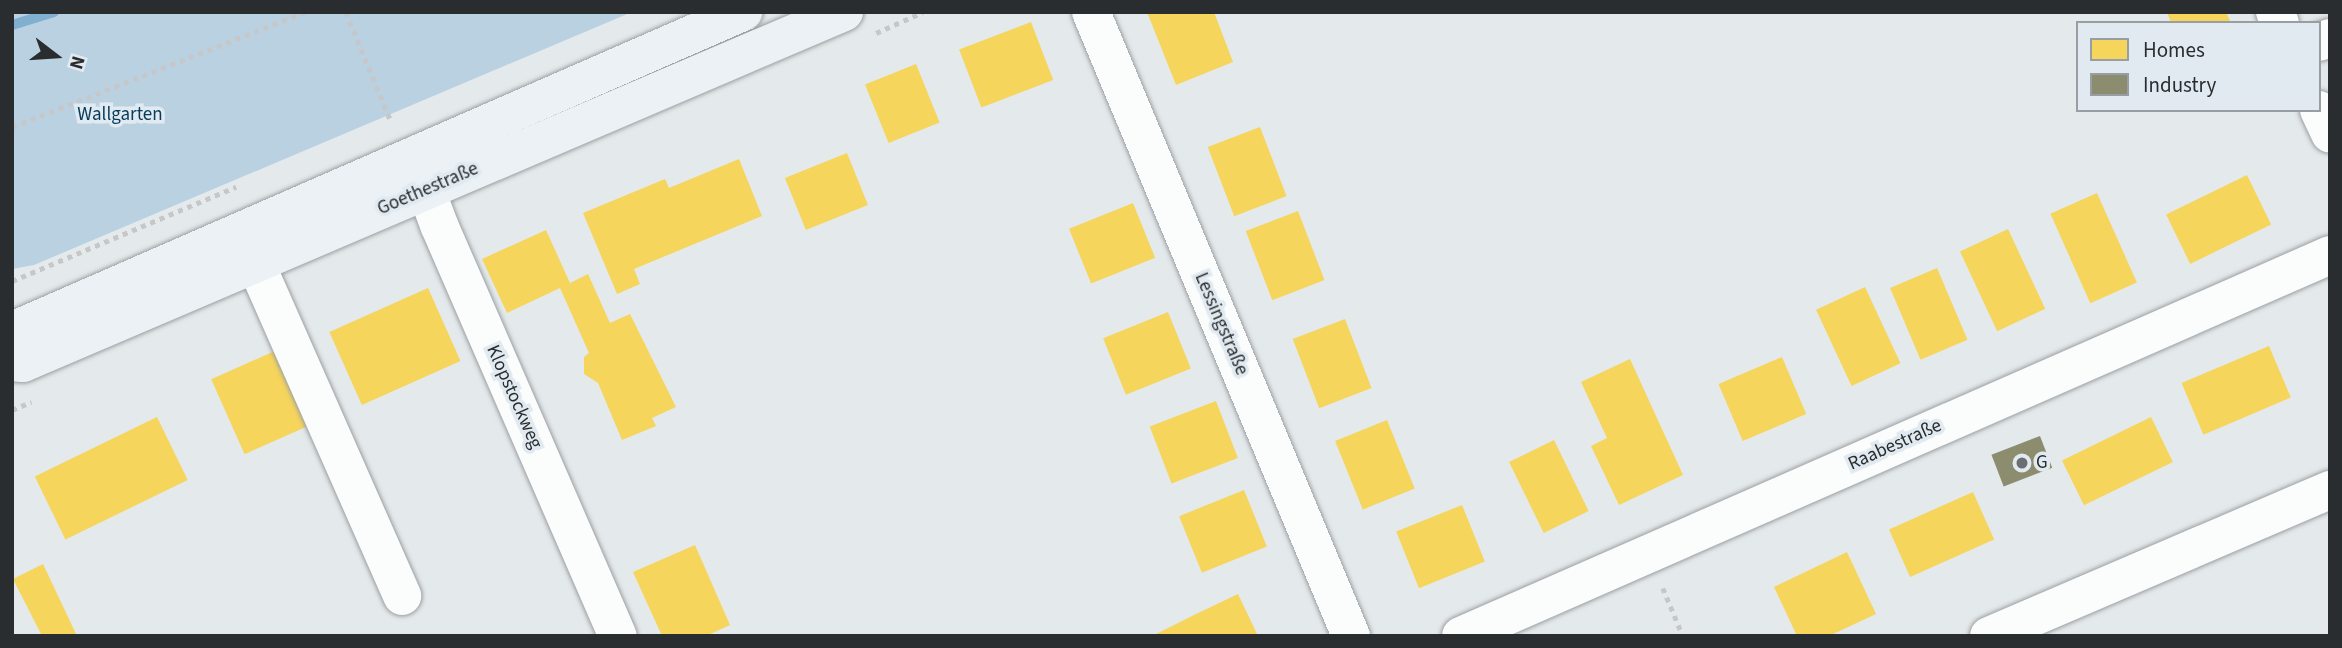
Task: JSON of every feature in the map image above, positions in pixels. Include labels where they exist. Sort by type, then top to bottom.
[{"type":"main road","name":"Goethestraße","points":[[12,362],[23,363],[255,262],[420,173],[743,12]]},
{"type":"main road","name":"Goethestraße","points":[[12,331],[844,12]]},
{"type":"street","name":"Lessingstraße","points":[[1091,12],[1350,636]]},
{"type":"street","points":[[2320,112],[2330,134]]},
{"type":"street","name":"Klopstockweg","points":[[420,173],[618,636]]},
{"type":"street","name":"Raabestraße","points":[[1461,636],[2330,255]]},
{"type":"street","points":[[255,262],[402,596]]},
{"type":"street","points":[[1989,636],[2330,491]]},
{"type":"path","points":[[12,127],[305,12]]},
{"type":"path","points":[[346,12],[391,121]]},
{"type":"path","points":[[1659,577],[1683,636]]},
{"type":"green space","name":"Wallgarten","points":[[12,12],[632,12],[34,265],[12,269]]},
{"type":"building: Homes","points":[[1147,12],[1214,12],[1233,62],[1176,85]]},
{"type":"building: Homes","points":[[2167,12],[2226,12],[2230,21],[2170,21]]},
{"type":"building: Homes","points":[[1031,22],[1053,80],[981,107],[959,50]]},
{"type":"building: Homes","points":[[916,64],[940,122],[889,143],[865,85]]},
{"type":"building: Homes","points":[[1260,127],[1287,196],[1234,216],[1208,147]]},
{"type":"building: Homes","points":[[847,153],[868,205],[806,230],[785,178]]},
{"type":"building: Homes","points":[[739,159],[762,216],[634,269],[640,284],[617,294],[583,213],[665,179],[669,188]]},
{"type":"building: Homes","points":[[2247,175],[2271,224],[2190,264],[2166,214]]},
{"type":"building: Homes","points":[[2097,193],[2137,283],[2090,303],[2050,214]]},
{"type":"building: Homes","points":[[1133,203],[1155,258],[1091,284],[1069,229]]},
{"type":"building: Homes","points":[[1298,211],[1325,280],[1272,300],[1246,231]]},
{"type":"building: Homes","points":[[2008,229],[2045,309],[1997,331],[1960,251]]},
{"type":"building: Homes","points":[[546,230],[570,283],[588,274],[610,323],[630,314],[676,407],[652,418],[656,426],[622,440],[598,383],[584,374],[584,357],[589,353],[560,288],[507,313],[482,259]]},
{"type":"building: Homes","points":[[1937,268],[1967,340],[1921,360],[1890,288]]},
{"type":"building: Homes","points":[[1865,287],[1900,363],[1852,386],[1816,310]]},
{"type":"building: Homes","points":[[428,288],[461,361],[362,405],[329,332]]},
{"type":"building: Homes","points":[[1168,312],[1191,369],[1126,395],[1103,338]]},
{"type":"building: Homes","points":[[1345,319],[1372,388],[1319,408],[1293,339]]},
{"type":"building: Homes","points":[[2269,346],[2291,398],[2203,435],[2182,383]]},
{"type":"building: Homes","points":[[277,350],[310,425],[245,454],[211,379]]},
{"type":"building: Homes","points":[[1782,357],[1806,414],[1743,441],[1718,384]]},
{"type":"building: Homes","points":[[1630,359],[1683,475],[1619,505],[1591,446],[1607,438],[1581,382]]},
{"type":"building: Homes","points":[[1216,401],[1238,458],[1172,483],[1150,426]]},
{"type":"building: Homes","points":[[157,417],[188,480],[65,540],[35,477]]},
{"type":"building: Homes","points":[[2151,417],[2173,462],[2084,505],[2062,460]]},
{"type":"building: Homes","points":[[1387,420],[1415,489],[1363,510],[1335,441]]},
{"type":"building: Homes","points":[[1554,440],[1589,511],[1544,533],[1509,462]]},
{"type":"building: Homes","points":[[1244,490],[1267,547],[1202,573],[1179,516]]},
{"type":"building: Homes","points":[[1973,492],[1994,540],[1910,577],[1889,529]]},
{"type":"building: Homes","points":[[1462,505],[1485,562],[1419,588],[1396,532]]},
{"type":"building: Homes","points":[[695,545],[730,625],[706,636],[662,636],[633,572]]},
{"type":"building: Homes","points":[[1847,552],[1876,614],[1829,636],[1797,636],[1774,587]]},
{"type":"building: Homes","points":[[43,564],[77,636],[42,636],[13,579]]},
{"type":"building: Homes","points":[[1238,594],[1258,636],[1152,636],[1194,615]]},
{"type":"building: Industry","name":"G","points":[[2040,436],[2052,468],[2004,486],[1991,455]]},
{"type":"waterway","points":[[12,25],[54,12]]},
{"type":"place","name":"G","points":[[2022,463]]}]
